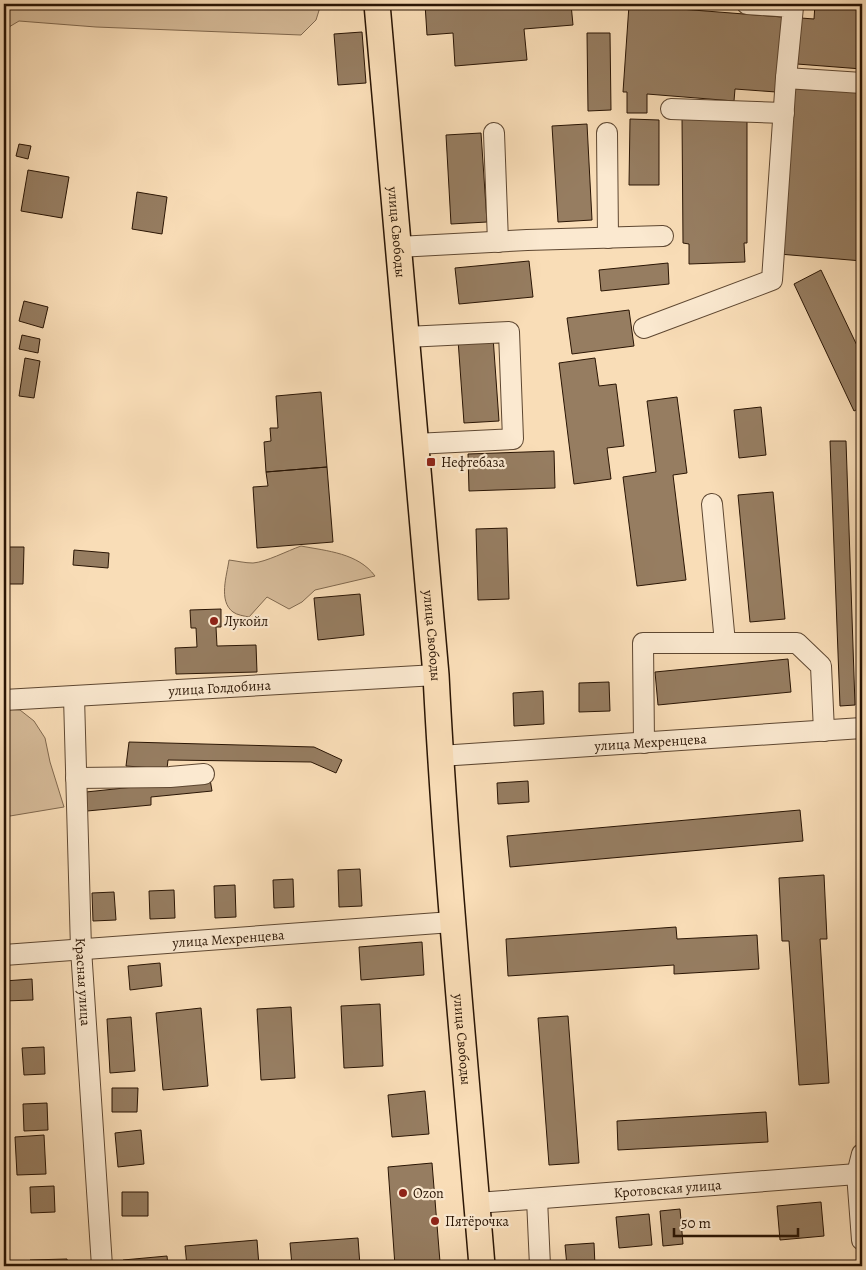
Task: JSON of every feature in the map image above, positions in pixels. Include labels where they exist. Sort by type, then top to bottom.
[{"type":"main road","name":"улица Свободы","points":[[377,4],[436,674],[452,922],[482,1266]]},
{"type":"street","points":[[644,328],[772,280],[786,78],[793,7],[747,4]]},
{"type":"street","points":[[786,78],[862,84]]},
{"type":"street","points":[[671,109],[784,113]]},
{"type":"street","points":[[494,132],[498,242]]},
{"type":"street","points":[[607,134],[608,238]]},
{"type":"street","points":[[398,247],[663,236]]},
{"type":"street","points":[[406,336],[509,332],[513,438],[416,444]]},
{"type":"street","points":[[712,504],[725,643]]},
{"type":"street","points":[[644,743],[643,643],[796,643],[821,666],[824,731]]},
{"type":"street","name":"улица Голдобина","points":[[4,700],[436,674]]},
{"type":"street","name":"Красная улица","points":[[74,697],[81,949],[102,1266]]},
{"type":"street","name":"улица Мехренцева","points":[[440,756],[862,728]]},
{"type":"street","points":[[76,778],[170,777],[204,774]]},
{"type":"street","name":"улица Мехренцева","points":[[4,955],[452,922]]},
{"type":"street","points":[[862,1154],[858,1174],[862,1240]]},
{"type":"street","name":"Кротовская улица","points":[[477,1203],[858,1174]]},
{"type":"street","points":[[538,1199],[540,1266]]},
{"type":"shaded area","points":[[4,4],[321,4],[316,20],[301,35],[96,27],[19,21],[4,30]]},
{"type":"shaded area","points":[[301,546],[341,554],[351,558],[368,568],[375,576],[315,590],[302,602],[289,609],[267,597],[249,617],[235,613],[228,607],[225,588],[229,560],[250,563],[258,562]]},
{"type":"shaded area","points":[[4,709],[20,710],[34,721],[45,738],[50,762],[64,807],[4,817]]},
{"type":"building","points":[[425,4],[571,4],[573,25],[524,29],[527,60],[455,66],[453,33],[427,35]]},
{"type":"building","points":[[815,4],[862,4],[862,69],[797,64],[801,18],[814,19]]},
{"type":"building","points":[[629,5],[782,17],[776,92],[735,89],[734,101],[647,94],[647,113],[627,113],[627,92],[623,92]]},
{"type":"building","points":[[362,32],[366,83],[338,85],[334,34]]},
{"type":"building","points":[[587,33],[610,33],[611,110],[588,111]]},
{"type":"building","points":[[794,84],[862,90],[862,261],[779,254]]},
{"type":"building","points":[[747,116],[747,243],[744,243],[745,262],[689,264],[689,244],[683,243],[682,118]]},
{"type":"building","points":[[630,119],[659,120],[659,185],[629,185]]},
{"type":"building","points":[[587,124],[592,220],[558,222],[552,126]]},
{"type":"building","points":[[481,133],[487,222],[451,224],[446,135]]},
{"type":"building","points":[[19,144],[31,146],[28,159],[16,156]]},
{"type":"building","points":[[28,170],[69,177],[62,218],[21,211]]},
{"type":"building","points":[[137,192],[167,197],[162,234],[132,229]]},
{"type":"building","points":[[529,261],[533,297],[459,304],[455,268]]},
{"type":"building","points":[[668,263],[669,284],[601,291],[599,270]]},
{"type":"building","points":[[821,270],[862,356],[862,407],[854,411],[794,284]]},
{"type":"building","points":[[24,301],[48,307],[43,328],[19,321]]},
{"type":"building","points":[[629,310],[634,346],[572,354],[567,318]]},
{"type":"building","points":[[22,335],[40,339],[38,353],[19,349]]},
{"type":"building","points":[[493,337],[499,421],[464,423],[458,340]]},
{"type":"building","points":[[25,358],[40,361],[34,398],[19,396]]},
{"type":"building","points":[[595,358],[599,386],[616,384],[624,446],[607,448],[611,479],[574,484],[559,363]]},
{"type":"building","points":[[321,392],[327,467],[266,472],[264,442],[271,441],[270,428],[278,428],[276,396]]},
{"type":"building","points":[[677,397],[687,473],[673,475],[686,580],[637,586],[623,477],[656,472],[647,401]]},
{"type":"building","points":[[761,407],[766,455],[739,458],[734,410]]},
{"type":"building","points":[[830,441],[846,441],[855,705],[840,706]]},
{"type":"building","points":[[554,451],[555,488],[469,491],[468,454]]},
{"type":"building","points":[[327,467],[333,542],[257,548],[253,487],[268,486],[266,472]]},
{"type":"building","points":[[773,492],[785,619],[750,622],[738,495]]},
{"type":"building","points":[[507,528],[509,599],[478,600],[476,529]]},
{"type":"building","points":[[4,547],[24,547],[23,584],[4,584]]},
{"type":"building","points":[[74,550],[109,553],[108,568],[73,565]]},
{"type":"building","points":[[360,594],[364,635],[318,640],[314,598]]},
{"type":"building","points":[[221,609],[221,627],[216,627],[217,646],[256,645],[257,672],[176,674],[175,648],[197,647],[196,628],[191,628],[190,610]]},
{"type":"building","points":[[788,659],[791,692],[658,705],[655,672]]},
{"type":"building","points":[[609,682],[610,711],[579,712],[579,683]]},
{"type":"building","points":[[543,691],[544,724],[514,726],[513,693]]},
{"type":"building","points":[[129,742],[314,747],[342,760],[336,773],[311,762],[168,760],[167,769],[126,766]]},
{"type":"building","points":[[210,779],[212,791],[151,797],[151,805],[87,811],[86,792]]},
{"type":"building","points":[[528,781],[529,802],[498,804],[497,783]]},
{"type":"building","points":[[800,810],[803,841],[510,867],[507,836]]},
{"type":"building","points":[[360,869],[362,906],[339,907],[338,870]]},
{"type":"building","points":[[824,875],[827,939],[820,939],[829,1083],[799,1085],[789,941],[782,941],[779,878]]},
{"type":"building","points":[[293,879],[294,907],[274,908],[273,880]]},
{"type":"building","points":[[235,885],[236,917],[215,918],[214,886]]},
{"type":"building","points":[[174,890],[175,918],[150,919],[149,891]]},
{"type":"building","points":[[114,892],[116,920],[93,921],[92,893]]},
{"type":"building","points":[[676,927],[677,939],[757,935],[759,969],[674,974],[674,965],[508,976],[506,939]]},
{"type":"building","points":[[422,942],[424,975],[361,980],[359,947]]},
{"type":"building","points":[[160,963],[162,986],[130,990],[128,966]]},
{"type":"building","points":[[32,979],[33,1000],[4,1001],[4,981]]},
{"type":"building","points":[[380,1004],[383,1066],[344,1068],[341,1006]]},
{"type":"building","points":[[291,1007],[295,1078],[261,1080],[257,1009]]},
{"type":"building","points":[[201,1008],[208,1086],[163,1090],[156,1013]]},
{"type":"building","points":[[568,1016],[579,1163],[549,1165],[538,1018]]},
{"type":"building","points":[[131,1017],[135,1071],[110,1073],[107,1019]]},
{"type":"building","points":[[44,1047],[45,1074],[24,1075],[22,1048]]},
{"type":"building","points":[[112,1088],[138,1088],[137,1112],[112,1112]]},
{"type":"building","points":[[425,1091],[429,1134],[392,1137],[388,1095]]},
{"type":"building","points":[[47,1103],[48,1130],[24,1131],[23,1104]]},
{"type":"building","points":[[766,1112],[768,1142],[618,1150],[617,1121]]},
{"type":"building","points":[[141,1130],[144,1164],[118,1167],[115,1133]]},
{"type":"building","points":[[44,1135],[46,1174],[17,1175],[15,1137]]},
{"type":"building","points":[[432,1163],[440,1262],[395,1266],[388,1167]]},
{"type":"building","points":[[54,1186],[55,1212],[31,1213],[30,1187]]},
{"type":"building","points":[[122,1192],[148,1192],[148,1216],[122,1216]]},
{"type":"building","points":[[821,1202],[824,1236],[780,1240],[777,1206]]},
{"type":"building","points":[[680,1209],[683,1244],[663,1246],[660,1211]]},
{"type":"building","points":[[649,1214],[652,1245],[619,1248],[616,1217]]},
{"type":"building","points":[[358,1238],[360,1266],[292,1266],[290,1243]]},
{"type":"building","points":[[257,1240],[259,1266],[187,1266],[185,1246]]},
{"type":"building","points":[[594,1243],[595,1266],[567,1266],[565,1245]]},
{"type":"building","points":[[167,1256],[168,1266],[123,1266],[123,1260]]},
{"type":"building","points":[[67,1259],[68,1266],[30,1266],[30,1260]]},
{"type":"place","name":"Нефтебаза","points":[[431,462]]},
{"type":"place","name":"Лукойл","points":[[214,621]]},
{"type":"place","name":"Ozon","points":[[403,1193]]},
{"type":"place","name":"Пятёрочка","points":[[435,1221]]}]
